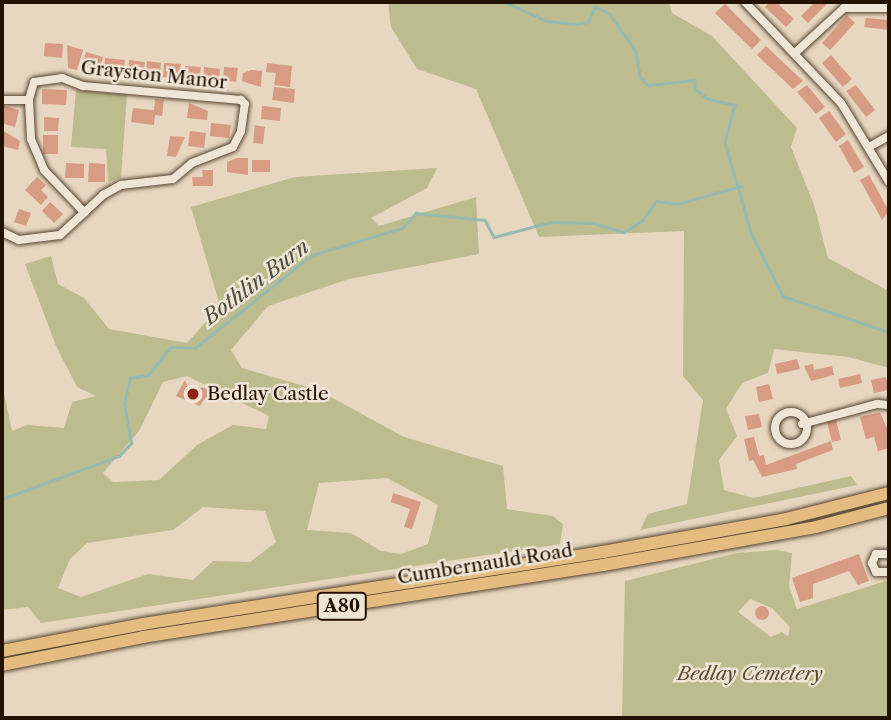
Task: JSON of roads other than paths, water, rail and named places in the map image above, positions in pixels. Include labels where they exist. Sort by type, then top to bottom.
[{"type":"main road","name":"Cumbernauld Road","points":[[4,650],[786,519],[889,493]]},
{"type":"main road","name":"Cumbernauld Road","points":[[2,665],[143,637],[688,550],[816,527],[889,508]]},
{"type":"street","points":[[745,2],[796,52],[841,103],[889,182]]},
{"type":"street","points":[[796,52],[844,8],[889,8]]},
{"type":"street","name":"Grayston Manor","points":[[2,232],[19,240],[60,235],[121,185],[163,184],[192,163],[233,147],[241,131],[245,104],[241,100],[83,86],[62,78],[34,82],[29,100]]},
{"type":"street","points":[[2,100],[29,100],[31,139],[44,170],[85,213]]},
{"type":"street","points":[[869,147],[889,136]]},
{"type":"street","points":[[802,424],[877,404],[889,405]]},
{"type":"street","points":[[794,410],[802,424],[802,442],[785,444],[777,423],[780,413],[794,410]]},
{"type":"street","points":[[888,552],[876,554],[872,563],[877,572],[889,572]]},
{"type":"waterway","name":"Bothlin Burn","points":[[505,2],[547,21],[576,24],[588,22],[595,6],[610,14],[636,51],[640,77],[648,85],[695,80],[695,89],[709,99],[735,105],[725,142],[752,235],[783,296],[889,332]]},
{"type":"waterway","name":"Bothlin Burn","points":[[2,499],[119,456],[131,443],[124,404],[130,378],[148,375],[171,347],[195,348],[312,255],[402,228],[416,213],[485,220],[494,237],[551,222],[594,223],[624,232],[642,221],[656,201],[677,204],[741,186]]},
{"type":"place","name":"Bedlay Castle","points":[[193,394]]},
{"type":"park label","name":"Bedlay Cemetery","points":[[750,674]]}]
